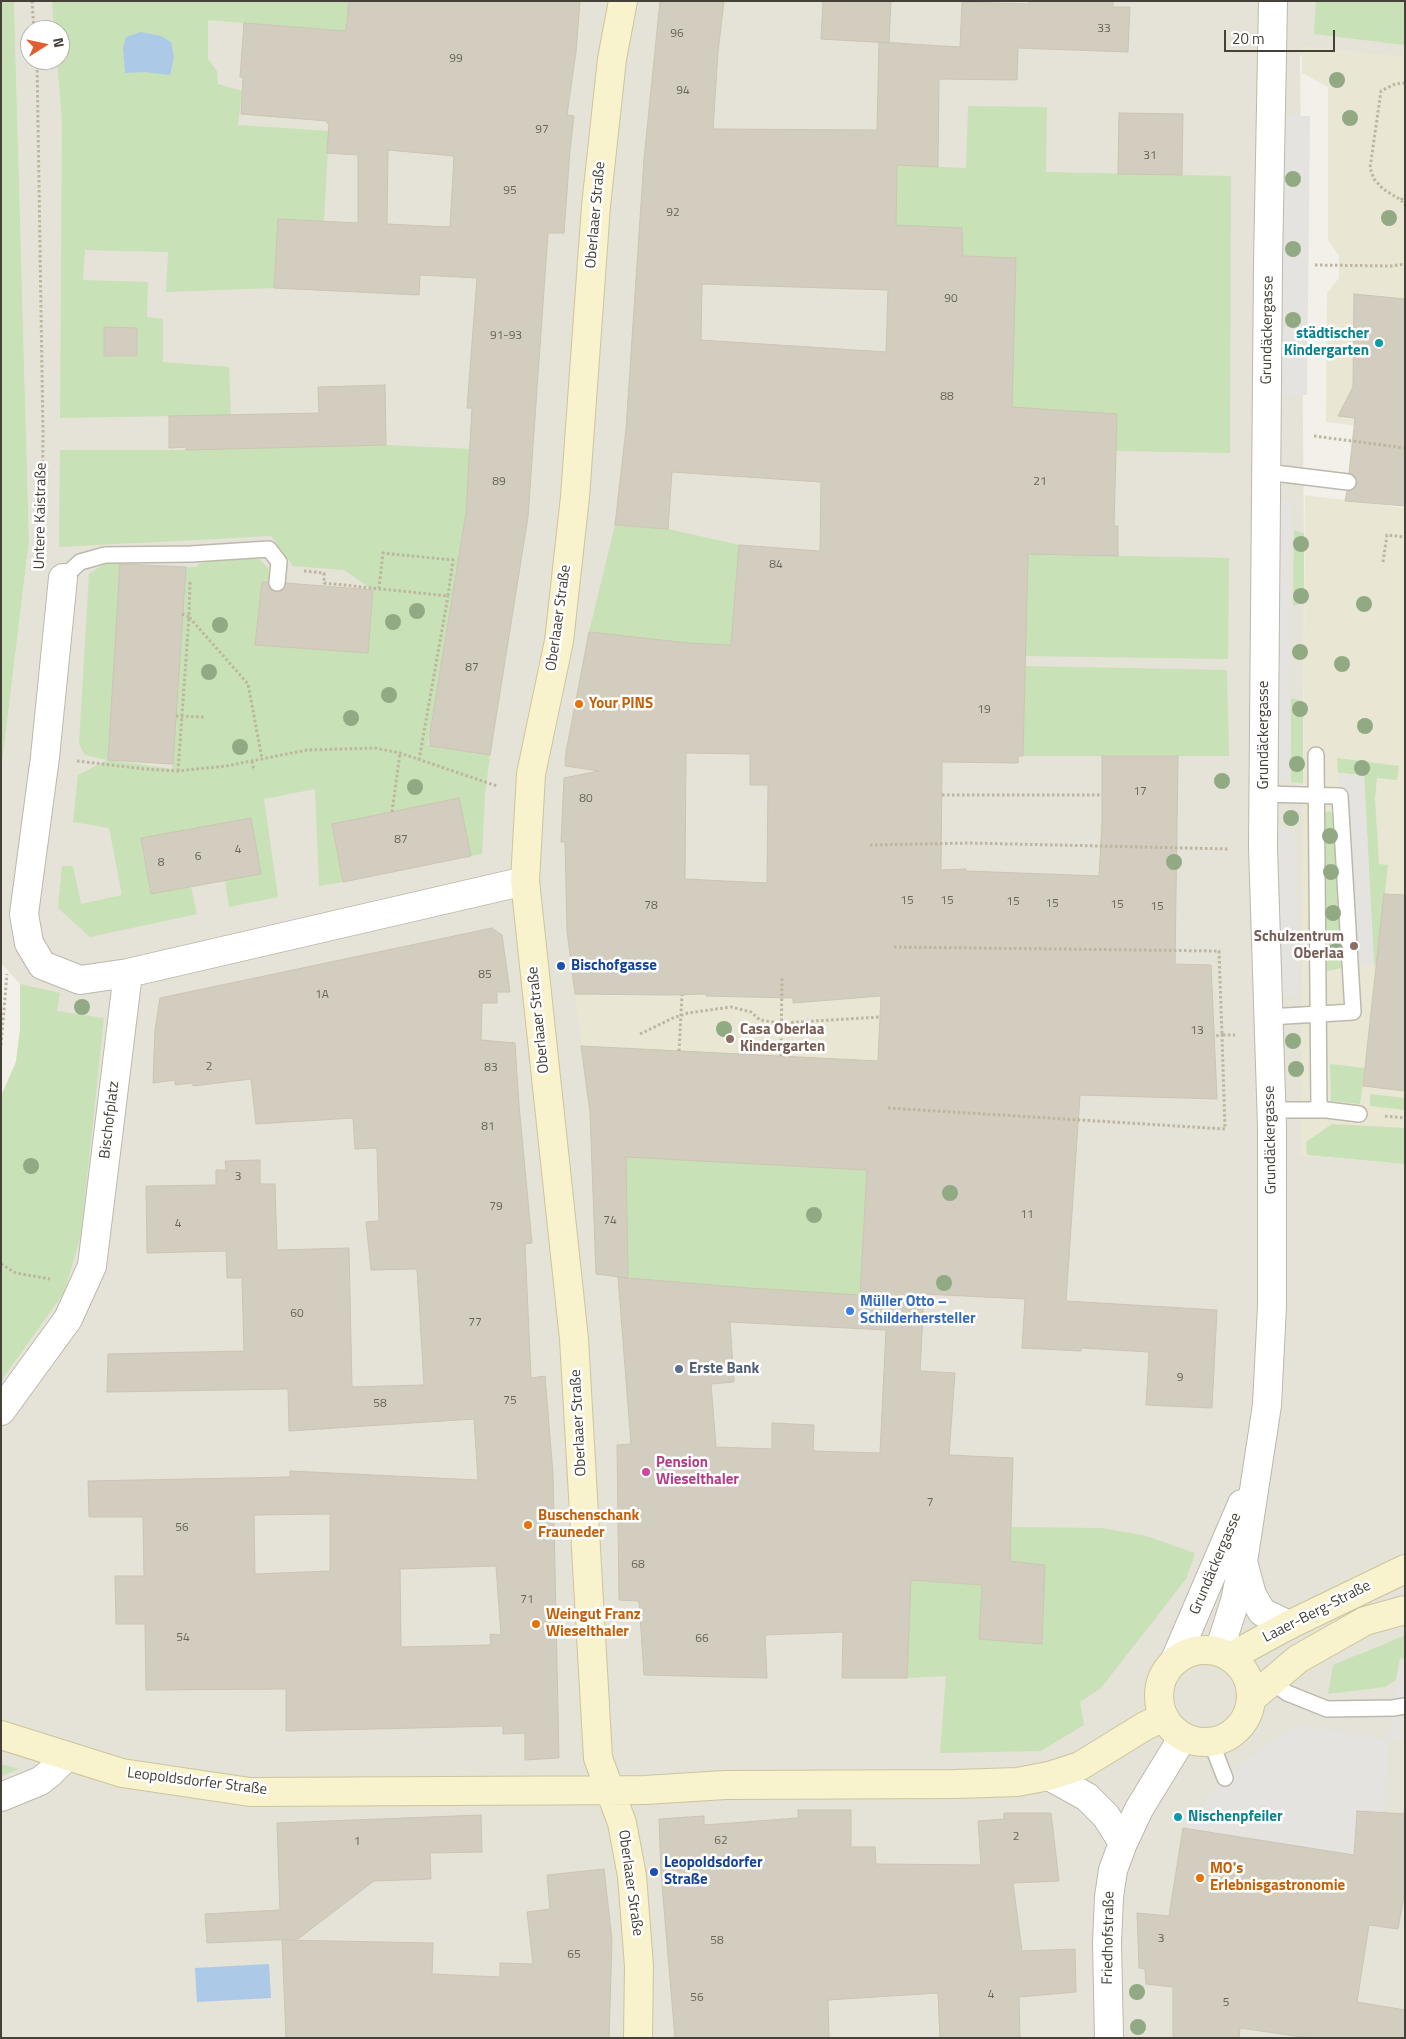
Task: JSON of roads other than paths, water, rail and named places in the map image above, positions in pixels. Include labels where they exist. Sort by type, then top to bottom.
[{"type":"main road","name":"Oberlaaer Straße","points":[[623,1],[612,59],[596,206],[575,497],[559,640],[531,774],[525,880],[574,1339],[598,1758],[622,1823],[632,1876],[640,1966],[638,2038]]},
{"type":"main road","name":"Laaer-Berg-Straße","points":[[1224,1654],[1405,1569]]},
{"type":"main road","name":"Laaer-Berg-Straße","points":[[1251,1699],[1298,1659],[1365,1621],[1405,1610]]},
{"type":"main road","points":[[1204,1649],[1224,1654],[1242,1668],[1250,1683],[1251,1699],[1245,1719],[1236,1730],[1225,1738],[1211,1742],[1196,1742],[1183,1737],[1172,1728],[1164,1717],[1158,1697],[1163,1676],[1175,1660],[1189,1652],[1204,1649]]},
{"type":"main road","name":"Leopoldsdorfer Straße","points":[[1,1734],[122,1773],[250,1792],[645,1790],[725,1785],[1017,1782],[1049,1776],[1080,1766],[1145,1726],[1164,1717]]},
{"type":"street","name":"Grundäckergasse","points":[[1224,1654],[1244,1562],[1268,1405],[1272,1306],[1272,1110],[1264,794],[1266,472],[1273,1]]},
{"type":"street","name":"Untere Kaistraße","points":[[64,578],[45,757],[24,914],[29,943],[42,965],[73,979],[80,980],[128,973]]},
{"type":"street","points":[[128,973],[525,880]]},
{"type":"street","name":"Bischofplatz","points":[[1,1411],[68,1319],[88,1275],[128,973]]},
{"type":"street","name":"Grundäckergasse","points":[[1175,1660],[1257,1468]]},
{"type":"street","name":"Grundäckergasse","points":[[1244,1562],[1252,1595],[1262,1612],[1289,1625]]},
{"type":"street","name":"Friedhofstraße","points":[[1109,2038],[1108,1897],[1113,1870],[1139,1809],[1183,1737]]},
{"type":"street","points":[[1,1797],[40,1781],[50,1774],[67,1756]]},
{"type":"street","points":[[1049,1776],[1087,1797],[1106,1816],[1123,1843]]},
{"type":"lane","points":[[1266,472],[1348,482]]},
{"type":"lane","points":[[64,578],[80,562],[105,555],[191,554],[269,549],[279,562],[277,583]]},
{"type":"lane","points":[[1316,755],[1319,1110]]},
{"type":"lane","points":[[1264,794],[1340,796],[1353,1012],[1270,1016]]},
{"type":"lane","points":[[1272,1110],[1319,1110],[1359,1114]]},
{"type":"lane","points":[[1271,1681],[1287,1693],[1327,1709],[1393,1708],[1405,1706]]},
{"type":"lane","points":[[1211,1742],[1225,1778]]},
{"type":"water","points":[[141,32],[161,36],[171,42],[174,57],[170,75],[145,72],[125,73],[123,48],[126,37]]},
{"type":"water","points":[[269,1964],[271,1998],[197,2002],[195,1968]]},
{"type":"place","name":"städtischer Kindergarten","points":[[1379,343]]},
{"type":"place","name":"Your PINS","points":[[579,704]]},
{"type":"place","name":"Schulzentrum Oberlaa","points":[[1354,946]]},
{"type":"place","name":"Bischofgasse","points":[[561,966]]},
{"type":"place","name":"Casa Oberlaa Kindergarten","points":[[730,1039]]},
{"type":"place","name":"Müller Otto – Schilderhersteller","points":[[850,1311]]},
{"type":"place","name":"Erste Bank","points":[[679,1369]]},
{"type":"place","name":"Pension Wieselthaler","points":[[646,1472]]},
{"type":"place","name":"Buschenschank Frauneder","points":[[528,1525]]},
{"type":"place","name":"Weingut Franz Wieselthaler","points":[[536,1624]]},
{"type":"place","name":"Nischenpfeiler","points":[[1178,1817]]},
{"type":"place","name":"Leopoldsdorfer Straße","points":[[654,1872]]},
{"type":"place","name":"MO's Erlebnisgastronomie","points":[[1200,1878]]}]
